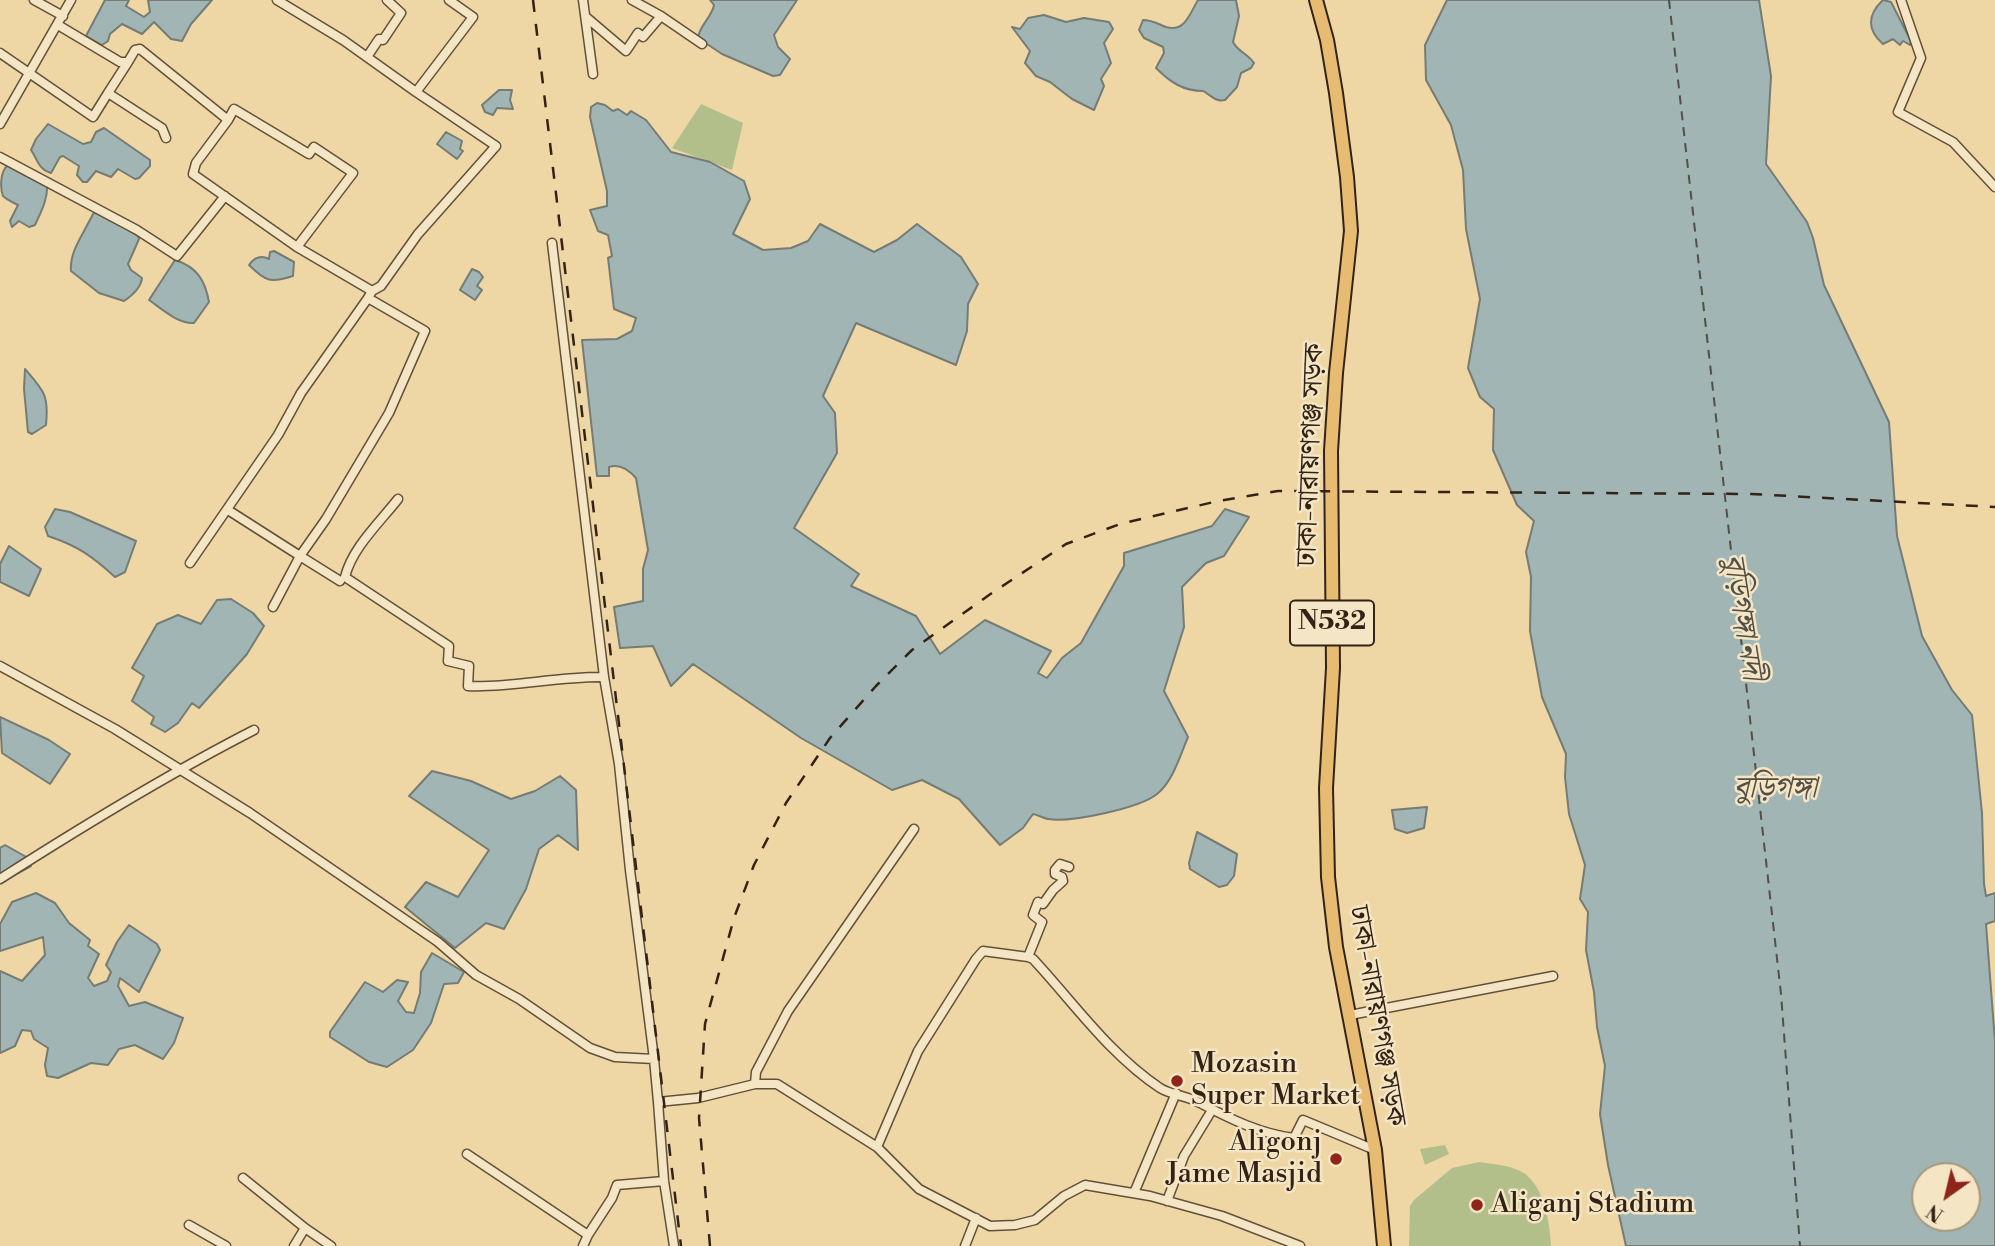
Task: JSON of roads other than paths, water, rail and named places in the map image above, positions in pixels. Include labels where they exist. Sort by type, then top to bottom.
[{"type":"highway","name":"ঢাকা-নারায়ণগঞ্জ সড়ক","points":[[1316,0],[1327,40],[1336,93],[1351,231],[1331,450],[1333,668],[1326,788],[1328,877],[1336,947],[1375,1150],[1384,1246]]},
{"type":"street","points":[[34,0],[63,16]]},
{"type":"street","points":[[0,124],[71,0]]},
{"type":"street","points":[[366,57],[379,39],[383,40],[401,13],[387,0]]},
{"type":"street","points":[[416,92],[473,18],[449,0]]},
{"type":"street","points":[[583,0],[593,74]]},
{"type":"street","points":[[632,0],[702,44]]},
{"type":"street","points":[[1901,0],[1921,58],[1898,112],[1954,142],[1995,187]]},
{"type":"street","points":[[190,563],[278,435],[301,393],[370,295],[381,286],[418,234],[496,146],[279,1]]},
{"type":"street","points":[[586,17],[626,51],[638,33],[643,37],[661,16]]},
{"type":"street","points":[[58,25],[117,61],[128,62]]},
{"type":"street","points":[[0,53],[93,117],[135,51],[140,49],[228,120]]},
{"type":"street","points":[[108,93],[162,128],[166,138]]},
{"type":"street","points":[[273,607],[300,556],[326,519],[389,413],[425,331],[297,247],[193,174],[193,168],[233,109],[309,154],[314,146],[353,173],[297,247]]},
{"type":"street","points":[[0,157],[138,230],[177,256],[225,196]]},
{"type":"street","points":[[552,243],[604,677],[619,764],[654,1059],[664,1181],[674,1246]]},
{"type":"street","points":[[398,499],[365,541],[347,568],[345,576],[449,646],[448,661],[469,666],[468,686],[518,684],[576,676],[604,677]]},
{"type":"street","points":[[228,510],[340,581]]},
{"type":"street","points":[[0,666],[115,729],[329,865],[438,942],[476,975],[519,999],[590,1048],[615,1057],[654,1059]]},
{"type":"street","points":[[0,879],[179,768],[254,730]]},
{"type":"street","points":[[755,1084],[756,1072],[788,1012],[914,829]]},
{"type":"street","points":[[1028,957],[1042,922],[1033,915],[1034,909],[1038,902],[1043,904],[1063,881],[1062,877],[1055,874],[1055,870],[1060,864],[1069,867]]},
{"type":"street","points":[[877,1147],[918,1051],[983,951],[1033,958],[1101,1039],[1162,1090],[1188,1097],[1229,1119],[1277,1136],[1294,1138],[1303,1120],[1375,1150]]},
{"type":"street","points":[[1350,1015],[1553,976]]},
{"type":"street","points":[[658,1102],[698,1098],[755,1084],[777,1084],[877,1147],[919,1189],[990,1226],[1015,1225],[1035,1220],[1064,1196],[1085,1185],[1134,1193],[1222,1216],[1300,1246]]},
{"type":"street","points":[[1134,1193],[1176,1093]]},
{"type":"street","points":[[1167,1201],[1184,1156],[1212,1110]]},
{"type":"street","points":[[467,1154],[588,1235]]},
{"type":"street","points":[[243,1178],[331,1246]]},
{"type":"street","points":[[583,1246],[617,1185],[664,1181]]},
{"type":"street","points":[[965,1246],[976,1218]]},
{"type":"street","points":[[189,1224],[226,1246]]},
{"type":"street","points":[[294,1246],[305,1228]]},
{"type":"water","points":[[105,0],[129,0],[126,6],[144,17],[150,12],[148,0],[212,0],[191,24],[182,41],[171,39],[154,22],[142,34],[122,24],[102,45],[86,36]]},
{"type":"water","points":[[710,0],[797,0],[774,35],[778,47],[790,59],[780,75],[773,76],[722,54],[698,38],[713,9],[714,5]]},
{"type":"water","points":[[1198,0],[1236,0],[1239,16],[1233,42],[1254,63],[1251,68],[1241,73],[1237,87],[1225,100],[1177,85],[1166,78],[1156,68],[1164,53],[1163,47],[1144,38],[1139,30],[1143,20],[1173,28],[1182,25]]},
{"type":"water","name":"বুড়িগঙ্গা","points":[[1447,0],[1759,0],[1771,76],[1766,164],[1807,222],[1824,285],[1889,422],[1897,536],[1922,636],[1952,690],[1972,715],[1982,813],[1984,884],[1986,896],[1995,893],[1995,921],[1986,924],[1995,1042],[1995,1246],[1626,1246],[1600,1114],[1605,1066],[1586,950],[1588,912],[1580,899],[1585,865],[1569,814],[1565,777],[1566,754],[1542,697],[1530,631],[1531,577],[1526,552],[1534,521],[1517,505],[1493,450],[1494,409],[1480,397],[1468,368],[1480,299],[1466,229],[1463,170],[1451,125],[1426,80],[1425,45]]},
{"type":"water","points":[[1883,0],[1891,2],[1911,41],[1910,45],[1903,41],[1900,45],[1893,39],[1883,44],[1874,33],[1872,17]]},
{"type":"water","points":[[1044,15],[1066,22],[1084,18],[1109,22],[1113,29],[1104,43],[1111,63],[1101,79],[1104,86],[1094,110],[1036,76],[1025,63],[1030,51],[1012,27],[1020,29],[1028,18]]},
{"type":"water","points":[[499,90],[512,90],[510,100],[513,109],[497,108],[493,115],[485,112],[482,105]]},
{"type":"water","points":[[597,103],[613,111],[618,109],[627,115],[631,111],[646,120],[671,152],[710,162],[744,181],[750,199],[733,234],[763,250],[791,248],[808,241],[820,224],[874,252],[897,240],[917,224],[961,257],[978,284],[968,304],[967,331],[956,365],[856,323],[823,396],[835,413],[837,453],[794,528],[859,574],[851,586],[916,616],[940,654],[985,620],[1051,651],[1038,673],[1047,678],[1062,658],[1081,643],[1124,566],[1124,553],[1212,526],[1225,509],[1249,517],[1224,556],[1206,563],[1182,587],[1184,627],[1164,691],[1188,737],[1172,775],[1157,794],[1121,809],[1088,817],[1058,820],[1033,814],[1023,828],[1000,845],[959,799],[922,780],[892,790],[801,738],[693,664],[671,686],[653,646],[620,648],[614,607],[643,601],[643,569],[648,550],[636,478],[617,466],[609,467],[609,476],[597,476],[582,340],[617,339],[632,331],[636,318],[614,309],[608,258],[612,256],[608,235],[598,231],[590,210],[607,206],[607,191],[590,117],[591,107]]},
{"type":"water","points":[[48,124],[83,144],[91,142],[96,132],[104,128],[150,160],[150,166],[135,179],[118,169],[111,177],[96,171],[87,182],[83,182],[77,175],[79,166],[63,156],[51,173],[41,167],[31,150]]},
{"type":"water","points":[[446,132],[462,141],[460,149],[463,151],[457,159],[437,144]]},
{"type":"water","points":[[8,165],[47,185],[42,210],[35,225],[29,227],[19,221],[12,227],[10,221],[18,205],[3,196],[1,189],[2,175]]},
{"type":"water","points":[[98,211],[139,239],[128,264],[131,270],[142,278],[136,291],[124,301],[99,293],[71,271],[72,256],[78,242],[93,214]]},
{"type":"water","points":[[274,251],[294,262],[293,276],[279,280],[269,279],[249,265],[258,258],[269,259],[270,252]]},
{"type":"water","points":[[175,260],[189,266],[199,275],[207,294],[209,302],[194,323],[176,319],[149,300]]},
{"type":"water","points":[[472,269],[483,277],[477,286],[482,290],[475,300],[460,290]]},
{"type":"water","points":[[25,369],[41,388],[47,407],[46,425],[32,434],[28,432]]},
{"type":"water","points":[[55,509],[70,512],[136,541],[125,572],[115,577],[84,552],[48,536],[45,527]]},
{"type":"water","points":[[9,546],[41,569],[29,596],[0,582],[0,564]]},
{"type":"water","points":[[231,599],[253,613],[264,626],[247,654],[199,708],[192,703],[178,723],[165,732],[151,724],[154,717],[132,701],[144,676],[132,668],[157,624],[178,615],[201,624],[217,600]]},
{"type":"water","points":[[0,717],[49,740],[70,754],[50,784],[2,753]]},
{"type":"water","points":[[432,771],[471,781],[511,799],[535,791],[560,776],[576,790],[578,850],[558,835],[539,849],[526,889],[504,929],[486,923],[455,948],[405,907],[426,882],[458,897],[489,850],[409,796]]},
{"type":"water","points":[[1427,807],[1424,828],[1407,833],[1395,829],[1392,810]]},
{"type":"water","points":[[1197,832],[1237,854],[1234,876],[1227,885],[1219,887],[1190,869]]},
{"type":"water","points":[[5,845],[30,859],[31,866],[0,883],[0,848]]},
{"type":"water","points":[[36,893],[55,903],[69,923],[90,940],[88,946],[99,954],[88,978],[94,986],[107,981],[111,972],[106,965],[129,925],[157,944],[160,950],[139,992],[120,978],[118,986],[129,1006],[145,1002],[183,1018],[174,1043],[163,1059],[135,1045],[119,1049],[108,1065],[91,1063],[58,1078],[47,1076],[45,1065],[48,1048],[34,1039],[31,1031],[22,1030],[15,1046],[0,1053],[0,971],[22,981],[45,955],[43,937],[0,951],[0,924],[12,902]]},
{"type":"water","points":[[432,953],[464,972],[458,983],[444,984],[431,1023],[413,1050],[387,1067],[369,1062],[330,1037],[330,1032],[365,982],[383,992],[397,980],[408,982],[398,1001],[406,1012],[414,1013],[420,993],[421,972]]},
{"type":"railway","points":[[533,0],[681,1246]]},
{"type":"railway","points":[[710,1246],[699,1118],[705,1024],[734,918],[754,865],[786,803],[830,738],[876,686],[912,650],[1066,544],[1120,524],[1218,501],[1278,491],[1751,494],[1995,507]]},
{"type":"place","name":"Mozasin Super Market","points":[[1177,1081]]},
{"type":"place","name":"Aligonj Jame Masjid","points":[[1336,1159]]},
{"type":"place","name":"Aliganj Stadium","points":[[1477,1205]]},
{"type":"water label","name":"বুড়িগঙ্গা নদী","points":[[1741,617]]}]
